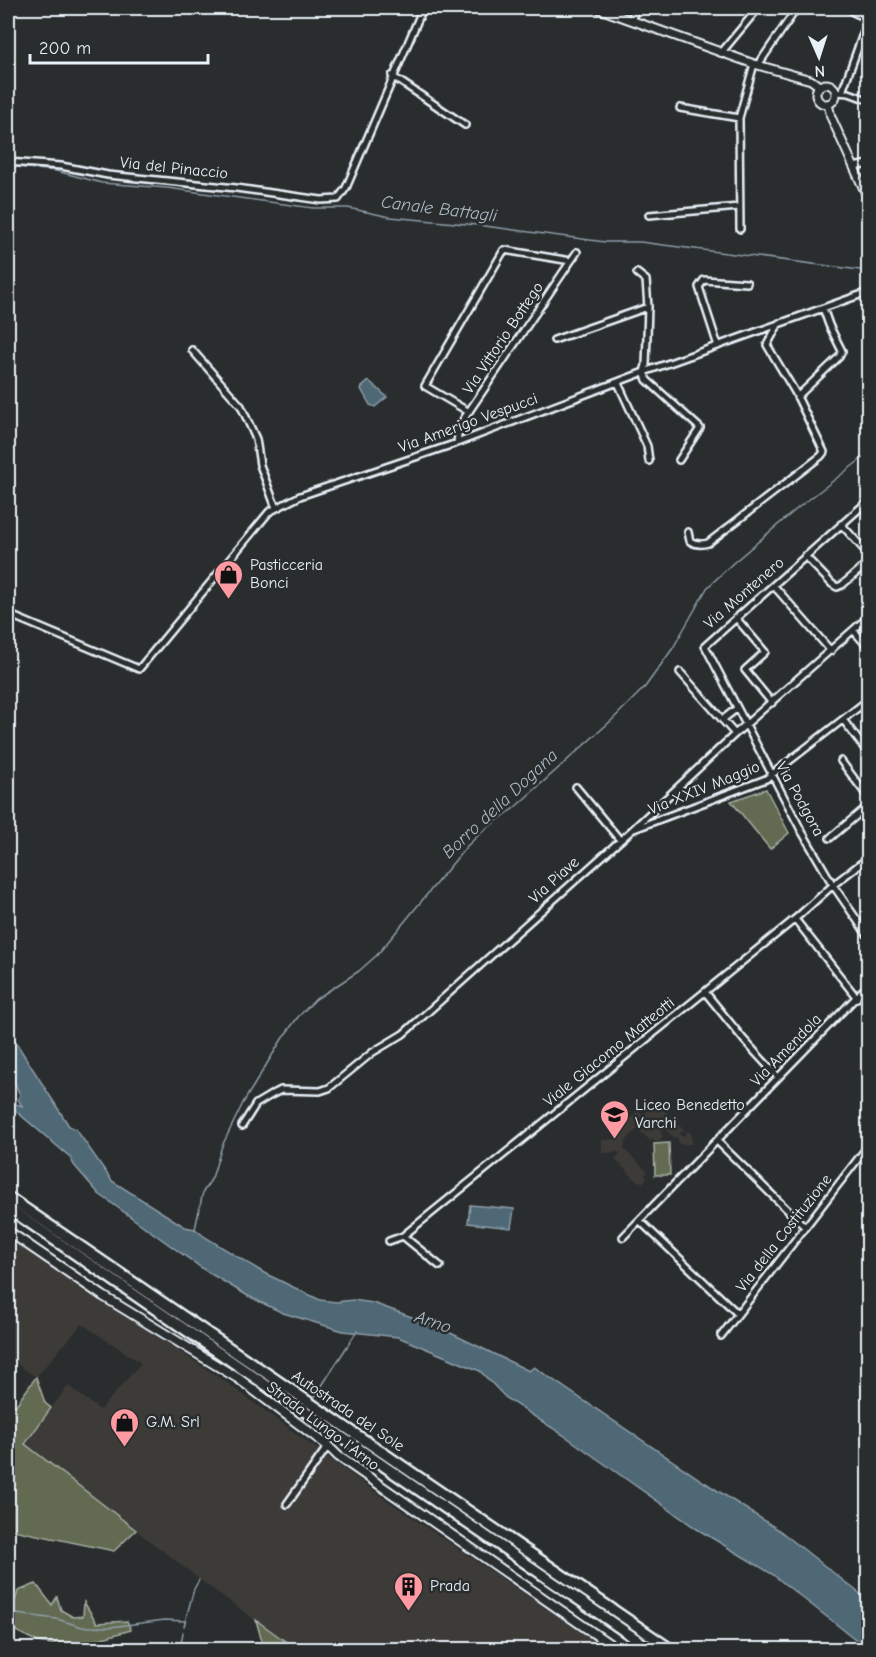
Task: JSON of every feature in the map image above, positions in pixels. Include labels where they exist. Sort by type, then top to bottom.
[{"type":"highway","name":"Autostrada del Sole","points":[[8,1197],[672,1650]]},
{"type":"highway","name":"Autostrada del Sole","points":[[8,1208],[652,1650]]},
{"type":"main road","name":"Strada Lungo l'Arno","points":[[8,1232],[103,1296],[239,1379],[338,1456],[618,1650]]},
{"type":"street","points":[[423,8],[393,76],[465,125]]},
{"type":"street","points":[[597,8],[756,65],[811,80],[819,86],[829,84],[839,92],[868,100]]},
{"type":"street","points":[[631,20],[636,8]]},
{"type":"street","points":[[722,53],[754,12],[746,8]]},
{"type":"street","points":[[740,229],[739,118],[756,65],[797,8]]},
{"type":"street","points":[[828,104],[839,92],[868,20],[853,12]]},
{"type":"street","name":"Via del Pinaccio","points":[[8,162],[61,166],[108,175],[236,188],[321,200],[338,199],[346,188],[393,76]]},
{"type":"street","points":[[819,86],[816,97],[819,102],[828,104]]},
{"type":"street","points":[[828,104],[831,117],[868,198]]},
{"type":"street","points":[[680,108],[739,118]]},
{"type":"street","points":[[855,170],[868,164]]},
{"type":"street","points":[[649,215],[739,207]]},
{"type":"street","points":[[469,412],[425,386],[504,250],[571,261]]},
{"type":"street","name":"Via Vittorio Bottego","points":[[457,442],[459,426],[577,252]]},
{"type":"street","points":[[637,273],[646,280],[648,306],[644,372],[647,380],[700,428],[679,460]]},
{"type":"street","points":[[718,346],[699,287],[704,280],[747,283]]},
{"type":"street","name":"Via Amerigo Vespucci","points":[[8,614],[139,669],[270,512],[276,508],[300,496],[457,442],[868,292]]},
{"type":"street","points":[[554,340],[648,306]]},
{"type":"street","points":[[797,398],[839,357],[842,351],[823,308]]},
{"type":"street","points":[[688,531],[690,541],[694,544],[708,543],[824,452],[824,448],[767,345],[779,323]]},
{"type":"street","points":[[192,350],[242,406],[256,440],[260,465],[276,508]]},
{"type":"street","points":[[618,383],[647,446],[649,461]]},
{"type":"street","name":"Via Montenero","points":[[745,726],[705,646],[868,501]]},
{"type":"street","points":[[841,525],[868,554]]},
{"type":"street","points":[[805,556],[837,587],[868,563]]},
{"type":"street","points":[[774,586],[831,651]]},
{"type":"street","name":"Via Piave","points":[[242,1126],[256,1104],[271,1095],[281,1090],[329,1088],[373,1052],[403,1034],[868,617]]},
{"type":"street","points":[[736,618],[765,652],[745,670],[772,703]]},
{"type":"street","points":[[854,631],[868,647]]},
{"type":"street","points":[[680,672],[735,734]]},
{"type":"street","name":"Via XXIV Maggio","points":[[632,830],[766,779],[844,721],[868,700]]},
{"type":"street","points":[[722,720],[736,709]]},
{"type":"street","points":[[844,721],[868,753]]},
{"type":"street","name":"Via Podgora","points":[[745,726],[833,885],[868,936]]},
{"type":"street","points":[[841,761],[868,797]]},
{"type":"street","points":[[576,787],[620,840]]},
{"type":"street","points":[[830,838],[868,806]]},
{"type":"street","name":"Viale Giacomo Matteotti","points":[[389,1241],[403,1236],[868,858]]},
{"type":"street","points":[[795,919],[857,998]]},
{"type":"street","name":"Via Amendola","points":[[623,1237],[868,985]]},
{"type":"street","points":[[705,992],[778,1077]]},
{"type":"street","points":[[717,1141],[805,1227]]},
{"type":"street","name":"Via della Costituzione","points":[[721,1336],[868,1146]]},
{"type":"street","points":[[640,1221],[738,1314]]},
{"type":"street","points":[[403,1236],[440,1266]]},
{"type":"street","points":[[287,1504],[328,1446]]},
{"type":"shaded area","name":"Liceo Benedetto Varchi","points":[[650,1097],[684,1130],[679,1134],[681,1136],[685,1136],[686,1132],[691,1132],[692,1144],[678,1144],[678,1137],[675,1138],[664,1129],[660,1132],[663,1136],[657,1142],[653,1139],[651,1141],[637,1129],[625,1142],[624,1149],[648,1172],[645,1175],[647,1178],[642,1183],[640,1180],[638,1182],[615,1159],[620,1154],[619,1152],[602,1153],[602,1140],[620,1139],[615,1133],[638,1111],[643,1115],[650,1108]]},
{"type":"shaded area","points":[[8,1237],[230,1385],[385,1499],[606,1649],[296,1649],[207,1585],[24,1444],[68,1386],[100,1410],[141,1363],[82,1324],[36,1377],[8,1358]]},
{"type":"green space","points":[[766,789],[789,833],[770,849],[731,801]]},
{"type":"green space","points":[[669,1143],[670,1175],[655,1175],[654,1144]]},
{"type":"green space","points":[[36,1377],[45,1403],[51,1408],[25,1444],[136,1530],[114,1551],[8,1529],[8,1416]]},
{"type":"green space","points":[[36,1584],[52,1605],[57,1597],[61,1610],[73,1617],[83,1616],[84,1602],[97,1623],[127,1621],[131,1630],[71,1647],[38,1642],[8,1627],[8,1607],[13,1607],[18,1591]]},
{"type":"green space","points":[[256,1620],[296,1649],[264,1649]]},
{"type":"water","points":[[369,381],[387,397],[375,407],[370,405],[361,389]]},
{"type":"water","points":[[8,1030],[69,1126],[76,1129],[112,1181],[185,1227],[195,1229],[264,1273],[320,1300],[336,1302],[353,1300],[373,1303],[434,1325],[529,1371],[534,1367],[779,1530],[868,1600],[868,1649],[772,1574],[697,1529],[565,1436],[507,1399],[480,1371],[398,1337],[343,1331],[283,1313],[248,1296],[206,1271],[99,1194],[70,1157],[11,1107],[13,1103],[22,1106],[18,1099],[20,1095],[8,1068]]},
{"type":"water","points":[[470,1205],[514,1209],[511,1228],[468,1223]]},
{"type":"waterway","name":"Canale Battagli","points":[[8,166],[56,171],[102,183],[167,188],[313,208],[348,208],[390,217],[477,225],[605,242],[640,242],[868,271]]},
{"type":"waterway","name":"Borro della Dogana","points":[[195,1229],[203,1192],[212,1178],[222,1146],[243,1103],[298,1017],[316,999],[359,971],[377,955],[467,846],[513,809],[645,687],[673,648],[707,588],[799,507],[868,454]]},
{"type":"waterway","points":[[314,1398],[357,1331]]},
{"type":"waterway","points":[[184,1626],[194,1589],[199,1580]]},
{"type":"waterway","points":[[8,1613],[57,1619],[82,1627],[110,1627],[165,1620],[185,1621]]},
{"type":"waterway","points":[[180,1650],[183,1632]]},
{"type":"place","name":"Pasticceria Bonci","points":[[229,600]]},
{"type":"place","name":"Liceo Benedetto Varchi","points":[[614,1140]]},
{"type":"place","name":"G.M. Srl","points":[[125,1448]]},
{"type":"place","name":"Prada","points":[[409,1612]]},
{"type":"water label","name":"Arno","points":[[433,1322]]}]
